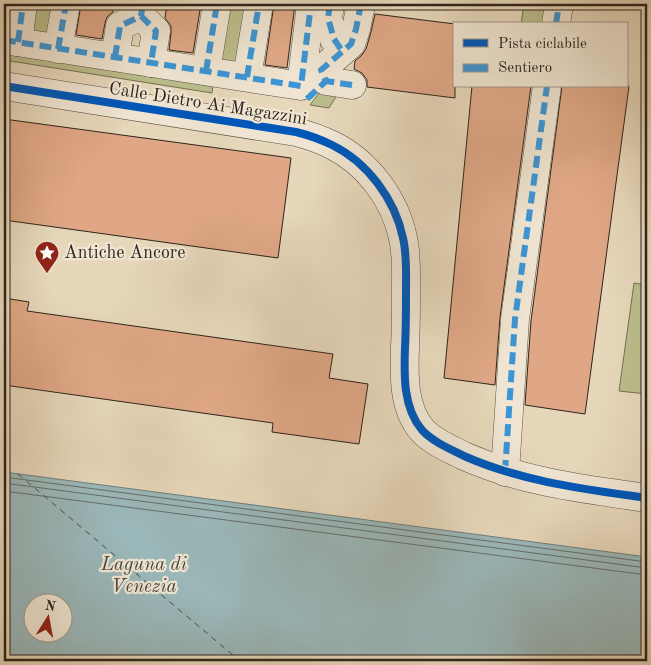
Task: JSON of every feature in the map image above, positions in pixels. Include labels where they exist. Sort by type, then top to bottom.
[{"type":"street","points":[[23,4],[11,41],[301,86],[311,4]]},
{"type":"street","points":[[58,49],[66,4]]},
{"type":"street","points":[[206,71],[217,4]]},
{"type":"street","points":[[247,77],[259,4]]},
{"type":"street","points":[[330,4],[328,18],[334,39],[342,51]]},
{"type":"street","points":[[328,88],[321,70],[351,44],[361,4]]},
{"type":"street","points":[[556,22],[559,4]]},
{"type":"street","points":[[115,57],[120,26],[142,10],[156,31],[151,63]]},
{"type":"street","name":"Calle Dietro Ai Magazzini","points":[[4,86],[296,132],[333,145],[365,169],[389,200],[398,218],[406,257],[404,371],[410,407],[423,431],[451,450],[505,472],[566,486],[647,498]]},
{"type":"street","points":[[505,472],[516,319],[548,88]]},
{"type":"green space","points":[[27,4],[65,4],[58,45],[21,40]]},
{"type":"green space","points":[[221,4],[255,4],[244,74],[211,68]]},
{"type":"green space","points":[[524,4],[559,4],[556,22],[521,22]]},
{"type":"green space","points":[[4,42],[214,75],[212,93],[4,60]]},
{"type":"green space","points":[[326,84],[337,95],[329,108],[310,105]]},
{"type":"green space","points":[[634,283],[647,285],[647,394],[619,391]]},
{"type":"water","name":"Laguna di Venezia","points":[[4,472],[647,557],[647,661],[4,661]]},
{"type":"building","points":[[81,4],[114,4],[113,12],[107,17],[102,39],[76,35]]},
{"type":"building","points":[[167,4],[201,4],[193,53],[169,50],[171,26],[165,18]]},
{"type":"building","points":[[274,4],[295,4],[287,68],[265,65]]},
{"type":"building","points":[[375,14],[453,24],[453,88],[455,88],[455,98],[367,87],[367,80],[362,73],[354,69],[355,61],[366,49]]},
{"type":"building","points":[[629,86],[585,414],[525,405],[531,321],[562,88],[628,88]]},
{"type":"building","points":[[472,88],[531,88],[500,317],[495,385],[444,378]]},
{"type":"building","points":[[4,119],[291,158],[278,258],[4,220]]},
{"type":"building","points":[[4,298],[29,302],[27,311],[333,354],[329,378],[368,384],[359,444],[272,432],[273,423],[4,385]]},
{"type":"ferry route","points":[[18,474],[240,661]]},
{"type":"marked path","points":[[18,42],[23,4]]},
{"type":"marked path","points":[[58,49],[66,4]]},
{"type":"marked path","points":[[141,16],[143,4]]},
{"type":"marked path","points":[[206,71],[217,4]]},
{"type":"marked path","points":[[247,77],[259,4]]},
{"type":"marked path","points":[[4,40],[301,86],[311,4]]},
{"type":"marked path","points":[[330,4],[328,18],[334,39],[342,51]]},
{"type":"marked path","points":[[352,85],[326,81],[321,70],[351,44],[361,4]]},
{"type":"marked path","points":[[556,22],[559,4]]},
{"type":"marked path","points":[[141,16],[156,31],[151,63]]},
{"type":"marked path","points":[[115,57],[120,26],[141,16]]},
{"type":"marked path","points":[[307,99],[326,81]]},
{"type":"marked path","points":[[505,472],[515,319],[547,88]]},
{"type":"cycle path","points":[[4,86],[296,132],[323,141],[345,152],[357,161],[378,183],[399,224],[406,264],[406,391],[411,412],[422,430],[436,442],[453,451],[486,465],[509,472],[554,483],[647,498]]},
{"type":"place","name":"Antiche Ancore","points":[[47,274]]}]
